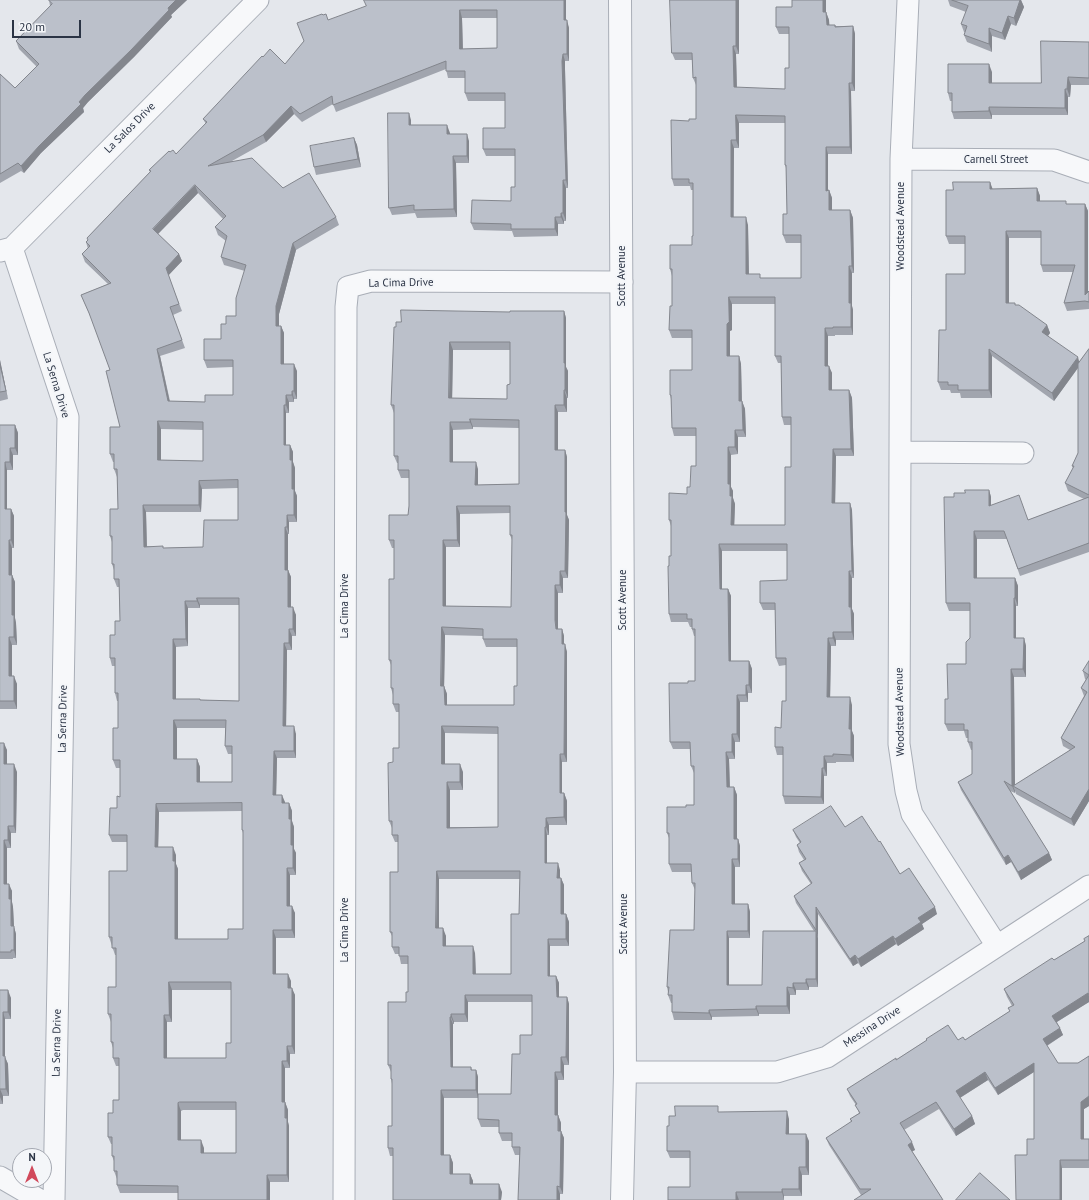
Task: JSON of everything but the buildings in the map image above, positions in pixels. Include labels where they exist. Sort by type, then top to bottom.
[{"type":"street","name":"La Salos Drive","points":[[6,249],[258,0]]},
{"type":"street","name":"Scott Avenue","points":[[620,0],[625,1072],[622,1200]]},
{"type":"street","name":"Woodstead Avenue","points":[[908,0],[901,159],[899,744],[906,792],[912,814],[997,946]]},
{"type":"street","name":"Carnell Street","points":[[901,159],[1054,160],[1089,172]]},
{"type":"street","name":"La Serna Drive","points":[[6,249],[68,417],[54,1200]]},
{"type":"street","name":"La Cima Drive","points":[[344,1200],[346,307],[348,287],[371,282],[622,282]]},
{"type":"street","points":[[900,452],[1023,453]]},
{"type":"street","name":"Messina Drive","points":[[625,1072],[777,1072],[827,1057],[1089,886]]},
{"type":"street","points":[[0,1177],[40,1200]]}]
